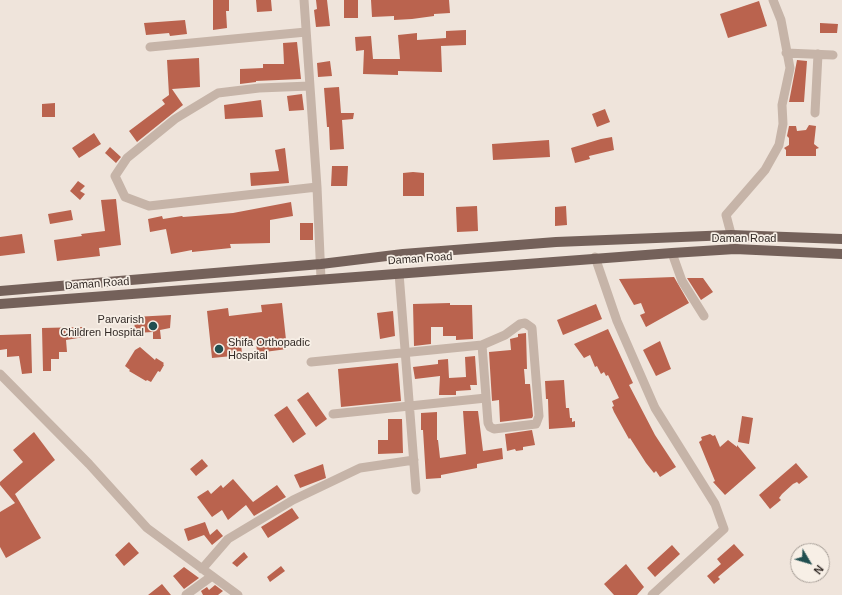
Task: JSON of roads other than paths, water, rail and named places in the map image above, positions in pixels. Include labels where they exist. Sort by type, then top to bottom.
[{"type":"main road","points":[[0,292],[320,264],[403,254],[556,242],[731,235],[842,239]]},
{"type":"main road","name":"Daman Road","points":[[0,304],[595,257],[735,249],[842,254]]},
{"type":"street","points":[[304,0],[317,187],[321,278]]},
{"type":"street","points":[[735,249],[726,215],[765,170],[779,145],[783,124],[782,105],[790,68],[781,20],[773,0]]},
{"type":"street","points":[[150,47],[306,32]]},
{"type":"street","points":[[786,53],[833,55]]},
{"type":"street","points":[[815,113],[818,54]]},
{"type":"street","points":[[310,86],[258,88],[218,93],[175,119],[151,138],[127,158],[115,176],[125,197],[149,206],[317,187]]},
{"type":"street","points":[[672,253],[682,281],[704,316]]},
{"type":"street","points":[[595,257],[617,321],[655,408],[715,504],[724,529],[652,595]]},
{"type":"street","points":[[399,272],[416,490]]},
{"type":"street","points":[[311,362],[482,346],[505,335],[520,324],[525,323],[532,328],[538,421],[529,426],[494,429],[490,427],[488,423],[482,346]]},
{"type":"street","points":[[0,374],[89,464],[147,528],[238,595]]},
{"type":"street","points":[[333,414],[486,398]]},
{"type":"street","points":[[202,569],[228,539],[293,500],[360,468],[414,460]]},
{"type":"street","points":[[186,595],[212,576]]},
{"type":"place","name":"Parvarish Children Hospital","points":[[153,326]]},
{"type":"place","name":"Shifa Orthopadic Hospital","points":[[219,349]]}]
